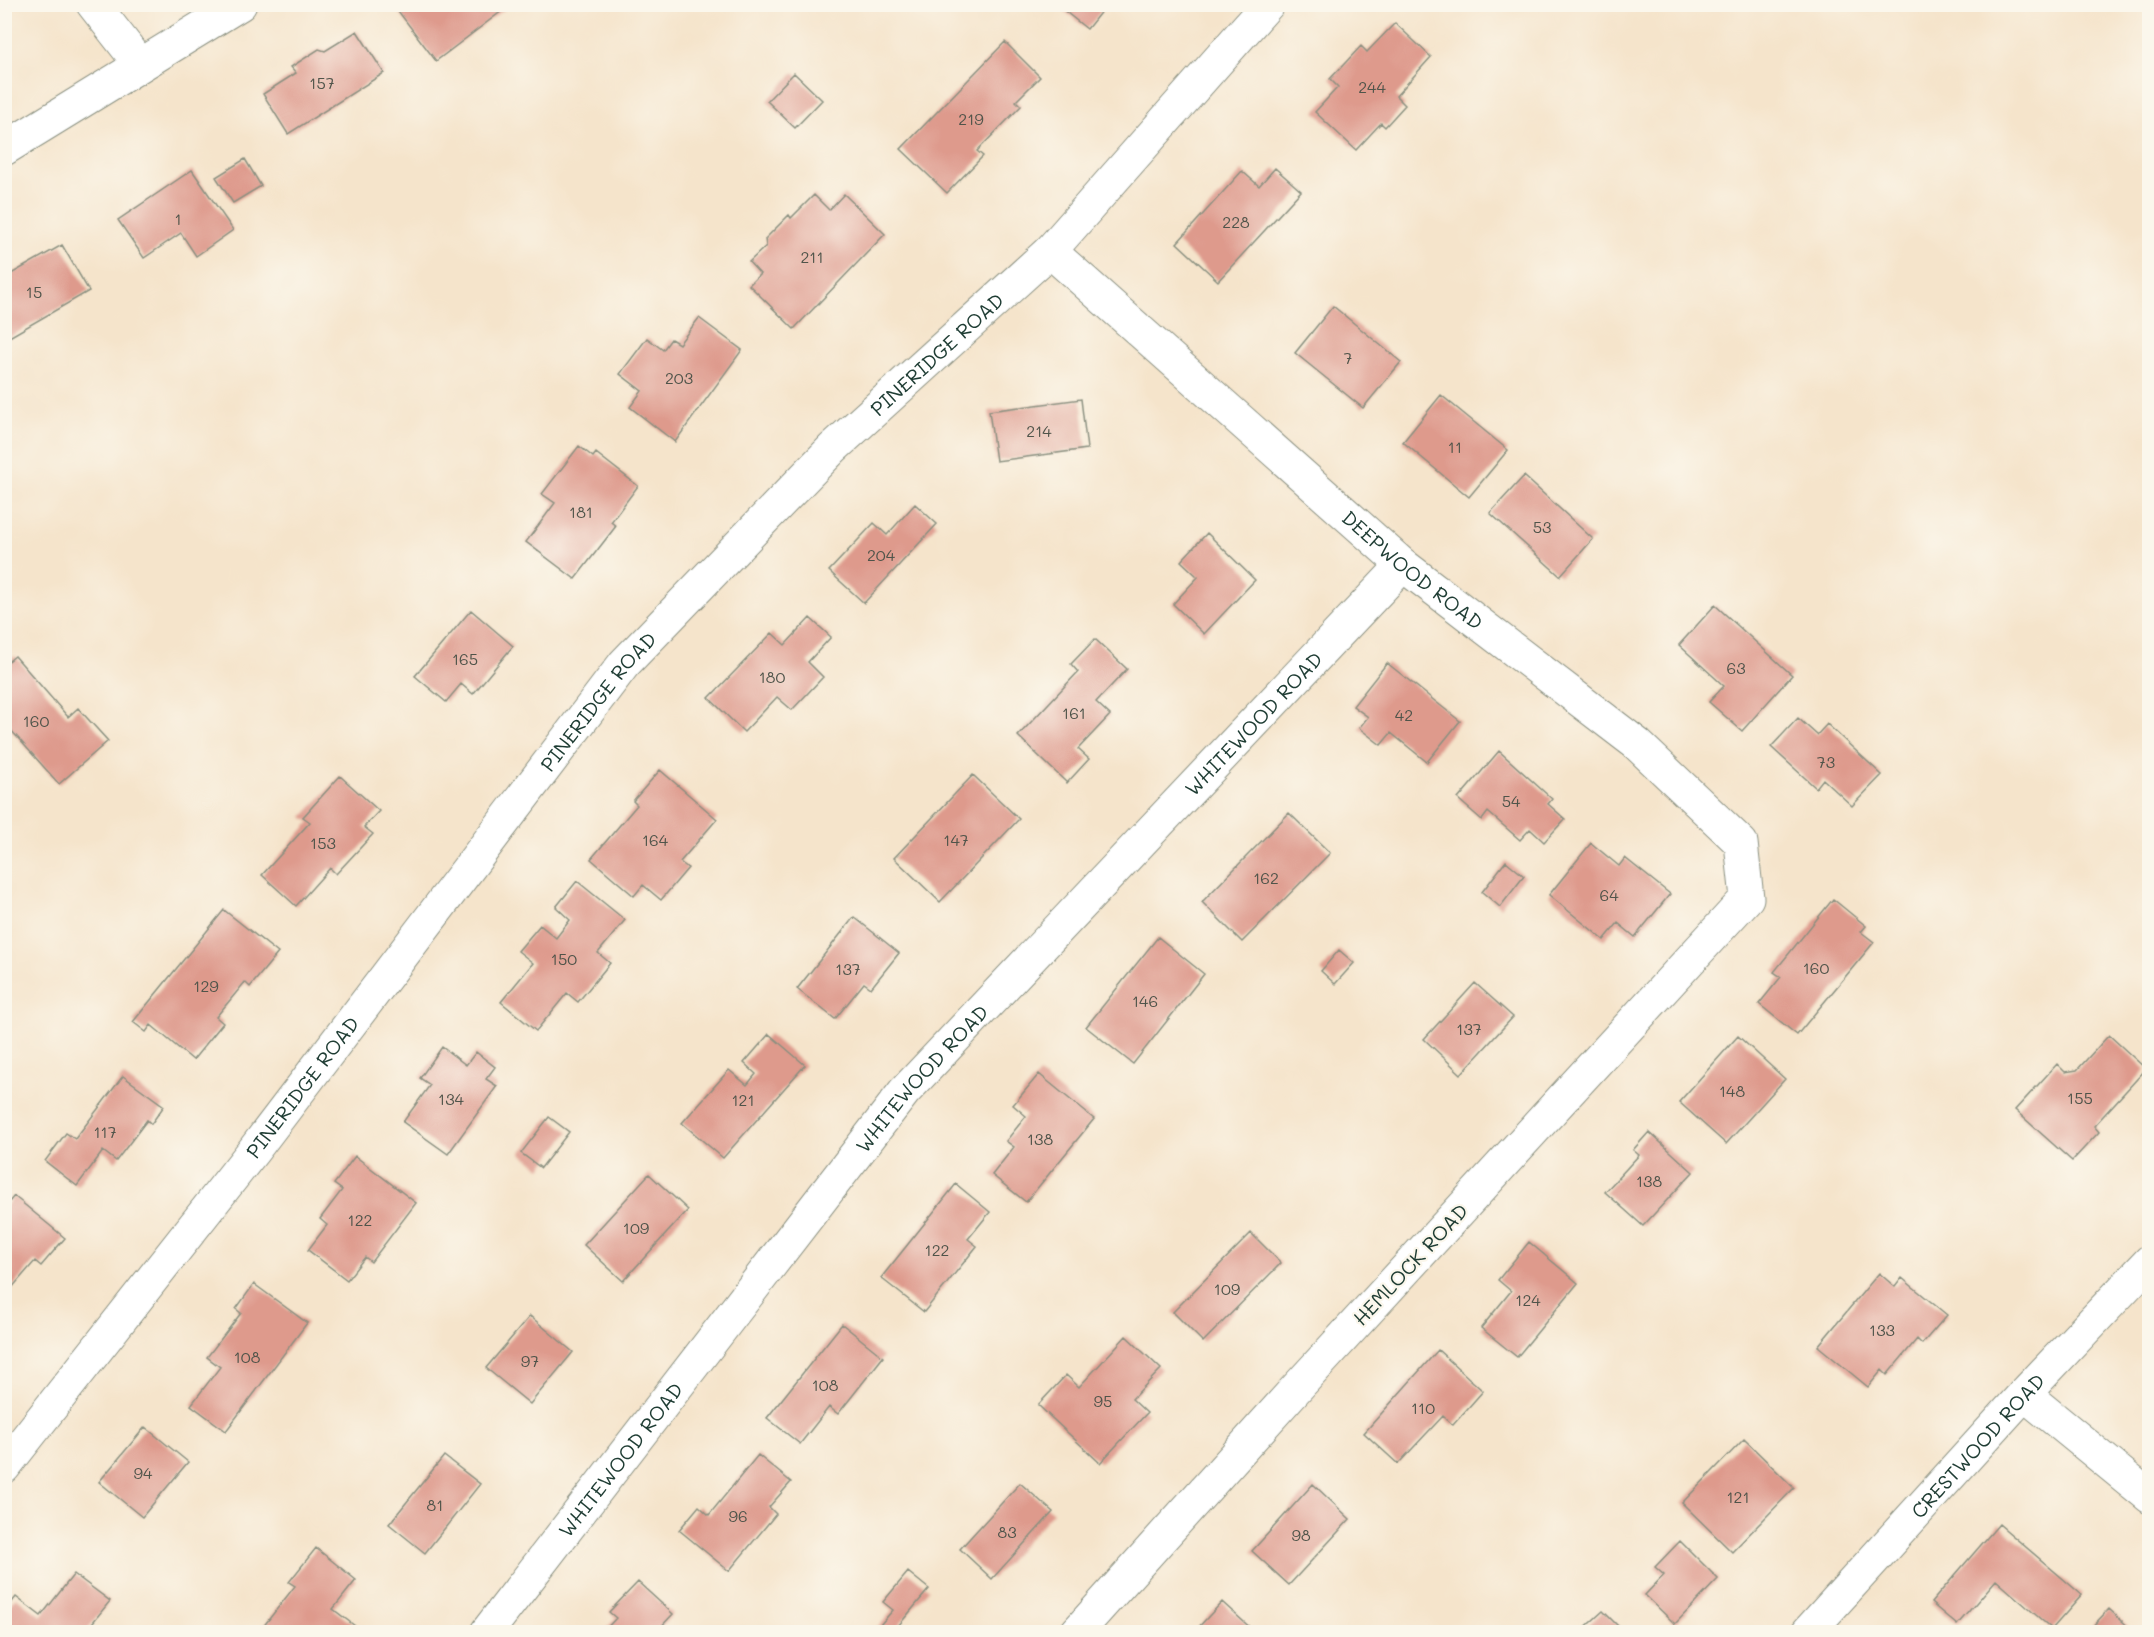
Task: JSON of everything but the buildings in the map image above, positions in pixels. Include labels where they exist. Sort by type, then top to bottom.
[{"type":"street","points":[[93,4],[140,64]]},
{"type":"street","points":[[4,149],[240,4]]},
{"type":"street","name":"PINERIDGE ROAD","points":[[4,1467],[254,1150],[624,664],[833,448],[1050,251],[1268,4]]},
{"type":"street","name":"DEEPWOOD ROAD","points":[[1050,251],[1403,566],[1637,744],[1742,843],[1747,898]]},
{"type":"street","name":"WHITEWOOD ROAD","points":[[488,1632],[904,1092],[1403,566]]},
{"type":"street","name":"HEMLOCK ROAD","points":[[1077,1632],[1292,1392],[1747,898]]},
{"type":"street","name":"CRESTWOOD ROAD","points":[[1808,1632],[2024,1394],[2150,1261]]},
{"type":"street","points":[[2024,1394],[2150,1497]]}]
